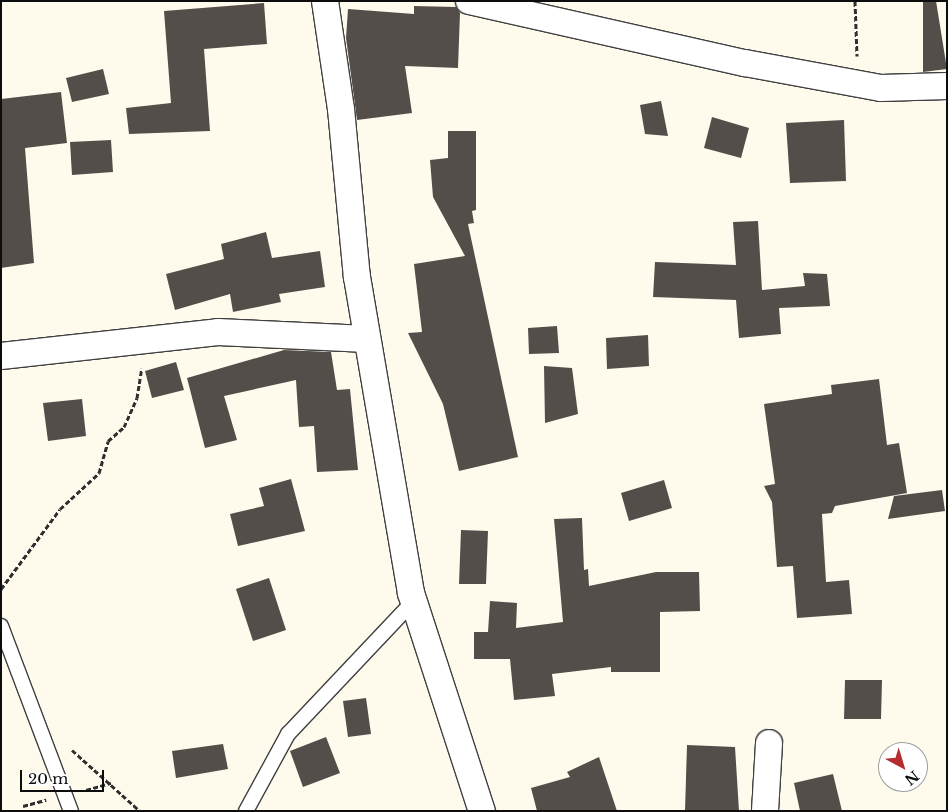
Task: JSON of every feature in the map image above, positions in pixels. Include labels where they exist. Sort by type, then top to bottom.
[{"type":"street","points":[[324,1],[367,339],[413,602],[482,811]]},
{"type":"street","points":[[470,1],[858,84],[881,88],[947,86]]},
{"type":"street","points":[[1,356],[218,332],[367,339]]},
{"type":"street","points":[[765,811],[769,743]]},
{"type":"lane","points":[[246,811],[288,734],[413,602]]},
{"type":"lane","points":[[1,626],[71,811]]},
{"type":"path","points":[[855,1],[858,84]]},
{"type":"path","points":[[1,589],[60,509],[98,473],[108,441],[124,426],[137,398],[141,370],[159,339]]},
{"type":"path","points":[[68,746],[140,811]]},
{"type":"building","points":[[923,1],[936,1],[947,69],[923,72]]},
{"type":"building","points":[[264,3],[267,44],[204,49],[210,131],[129,134],[126,108],[171,103],[164,11]]},
{"type":"building","points":[[414,6],[456,7],[460,13],[458,68],[405,66],[412,113],[357,120],[346,38],[348,9],[414,14]]},
{"type":"building","points":[[103,69],[109,94],[72,102],[66,78]]},
{"type":"building","points":[[61,92],[67,143],[25,148],[34,263],[1,268],[1,99]]},
{"type":"building","points":[[661,101],[668,136],[645,134],[640,105]]},
{"type":"building","points":[[712,117],[749,128],[741,158],[704,148]]},
{"type":"building","points":[[844,120],[846,181],[790,183],[786,123]]},
{"type":"building","points":[[448,131],[476,131],[476,210],[472,211],[474,223],[468,224],[518,457],[459,471],[443,404],[408,333],[422,332],[414,264],[465,256],[433,197],[430,160],[448,158]]},
{"type":"building","points":[[111,140],[113,172],[72,175],[70,142]]},
{"type":"building","points":[[758,221],[762,290],[805,286],[803,273],[827,274],[830,306],[779,308],[781,334],[739,338],[736,300],[653,297],[655,262],[736,265],[733,222]]},
{"type":"building","points":[[266,232],[272,258],[320,251],[325,287],[279,294],[281,302],[233,312],[230,294],[175,310],[166,274],[224,259],[221,244]]},
{"type":"building","points":[[557,326],[559,353],[529,354],[528,328]]},
{"type":"building","points":[[648,335],[649,366],[607,369],[606,338]]},
{"type":"building","points":[[284,350],[331,352],[337,390],[350,389],[358,470],[317,472],[314,426],[299,427],[296,380],[224,396],[237,440],[205,448],[187,378]]},
{"type":"building","points":[[176,362],[184,390],[152,398],[145,371]]},
{"type":"building","points":[[544,366],[572,368],[578,414],[545,423]]},
{"type":"building","points":[[879,379],[887,445],[899,443],[907,493],[835,506],[832,513],[822,514],[826,582],[849,580],[852,614],[797,618],[793,566],[777,567],[772,502],[764,486],[775,484],[764,404],[832,394],[831,385]]},
{"type":"building","points":[[82,399],[86,436],[48,441],[43,403]]},
{"type":"building","points":[[291,479],[305,531],[238,546],[230,514],[264,506],[259,488]]},
{"type":"building","points":[[664,480],[672,508],[629,521],[621,493]]},
{"type":"building","points":[[942,490],[945,511],[888,519],[894,496]]},
{"type":"building","points":[[582,518],[584,570],[588,569],[589,586],[656,572],[699,572],[700,611],[660,612],[660,672],[611,672],[611,667],[552,674],[555,696],[514,700],[510,659],[474,659],[474,632],[488,632],[490,601],[517,603],[516,628],[563,622],[554,519]]},
{"type":"building","points":[[461,530],[488,531],[486,584],[459,584]]},
{"type":"building","points":[[269,578],[286,630],[253,641],[236,589]]},
{"type":"building","points":[[845,680],[882,680],[881,719],[844,719]]},
{"type":"building","points":[[366,698],[371,734],[348,737],[343,701]]},
{"type":"building","points":[[326,737],[340,773],[303,787],[290,751]]},
{"type":"building","points":[[223,744],[228,769],[176,778],[172,751]]},
{"type":"building","points":[[687,745],[735,747],[739,811],[685,811]]},
{"type":"building","points":[[599,757],[617,811],[537,811],[531,788],[570,777],[567,772]]},
{"type":"building","points":[[833,774],[842,811],[800,811],[794,783]]}]
